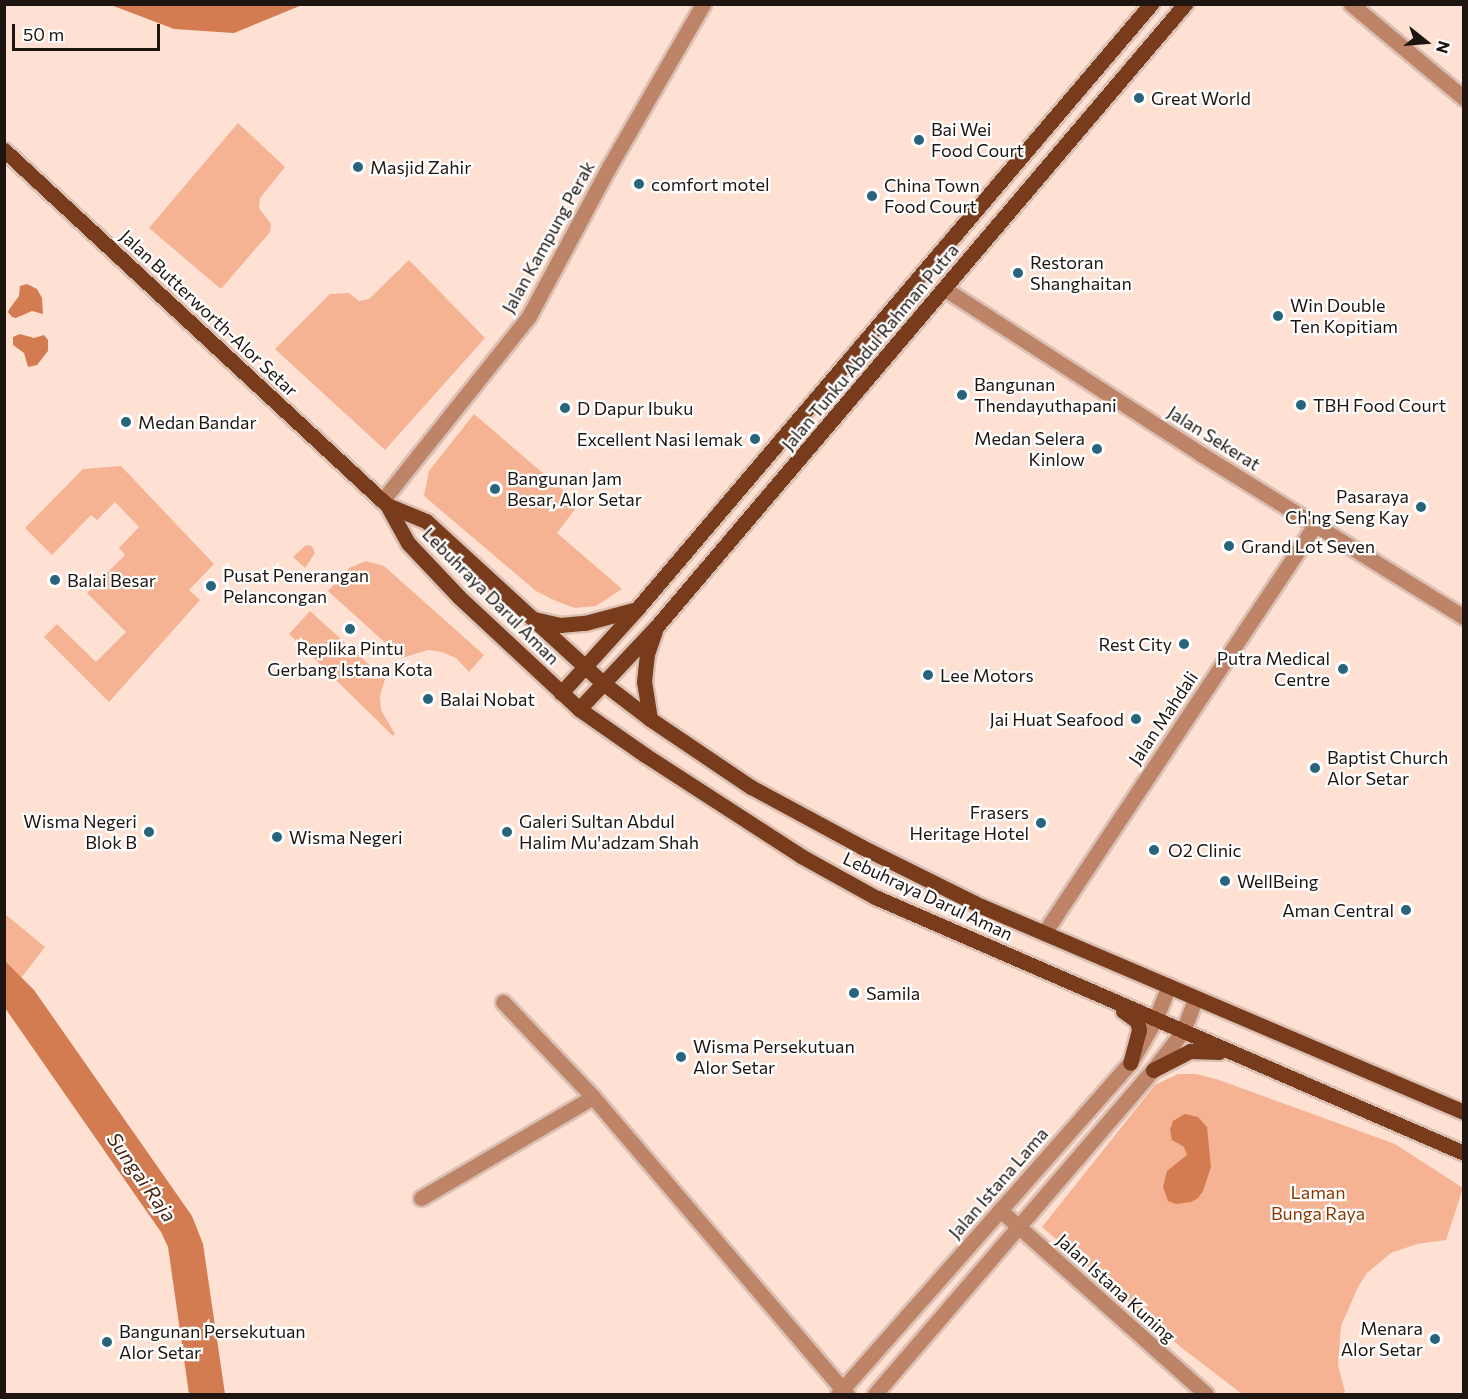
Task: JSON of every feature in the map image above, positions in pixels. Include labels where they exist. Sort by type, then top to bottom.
[{"type":"main road","name":"Jalan Tunku Abdul Rahman Putra","points":[[561,693],[637,609],[1151,4]]},
{"type":"main road","name":"Jalan Tunku Abdul Rahman Putra","points":[[579,709],[657,626],[1185,4]]},
{"type":"main road","name":"Jalan Butterworth-Alor Setar","points":[[4,150],[385,503]]},
{"type":"main road","name":"Lebuhraya Darul Aman","points":[[385,503],[426,521],[603,683],[650,719],[751,787],[930,882],[1195,999],[1464,1112]]},
{"type":"main road","name":"Lebuhraya Darul Aman","points":[[385,503],[408,543],[459,597],[561,693],[579,709],[736,816],[875,897],[1464,1153]]},
{"type":"main road","points":[[534,619],[560,624],[585,623],[637,609]]},
{"type":"main road","points":[[650,719],[644,682],[647,654],[657,626]]},
{"type":"main road","points":[[1079,986],[1137,1021],[1139,1030],[1130,1063]]},
{"type":"main road","points":[[1153,1070],[1190,1051],[1234,1054]]},
{"type":"street","name":"Jalan Kampung Perak","points":[[385,503],[529,316],[609,167],[703,4]]},
{"type":"street","points":[[1352,4],[1464,98]]},
{"type":"street","name":"Jalan Sekerat","points":[[945,289],[1315,525],[1464,617]]},
{"type":"street","name":"Jalan Mahdali","points":[[1044,933],[1315,525]]},
{"type":"street","name":"Jalan Istana Lama","points":[[843,1392],[1130,1063],[1155,1020],[1170,986]]},
{"type":"street","points":[[875,1395],[1153,1070],[1183,1031],[1195,999]]},
{"type":"street","points":[[503,1002],[592,1097],[843,1392]]},
{"type":"street","points":[[421,1198],[592,1097]]},
{"type":"street","name":"Jalan Istana Kuning","points":[[1000,1210],[1206,1395]]},
{"type":"green space","points":[[238,123],[285,167],[260,198],[259,208],[271,224],[270,232],[221,289],[149,228]]},
{"type":"green space","points":[[409,260],[485,338],[385,450],[275,349],[330,294],[349,293],[359,301],[369,299]]},
{"type":"green space","points":[[474,414],[579,504],[557,533],[622,589],[596,606],[575,608],[556,601],[536,591],[424,496],[429,471]]},
{"type":"green space","points":[[121,466],[214,564],[189,590],[200,600],[109,702],[44,637],[57,624],[96,662],[126,632],[87,593],[125,555],[119,548],[139,527],[115,502],[97,520],[91,515],[52,555],[25,528],[83,469]]},
{"type":"green space","points":[[306,545],[312,546],[315,553],[305,568],[293,557]]},
{"type":"green space","points":[[366,561],[384,566],[484,655],[469,672],[456,658],[442,652],[428,650],[402,658],[328,591],[349,568]]},
{"type":"green space","points":[[310,611],[385,679],[380,696],[381,710],[395,734],[393,736],[289,634]]},
{"type":"green space","points":[[5,914],[45,947],[21,978],[5,961]]},
{"type":"green space","name":"Laman Bunga Raya","points":[[1178,1074],[1196,1074],[1216,1079],[1395,1144],[1463,1188],[1446,1240],[1417,1244],[1391,1253],[1367,1273],[1358,1287],[1341,1326],[1338,1365],[1345,1392],[1343,1394],[1242,1394],[1182,1348],[1042,1227],[1155,1085]]},
{"type":"water","points":[[111,5],[302,5],[234,33],[174,29]]},
{"type":"water","points":[[27,284],[37,289],[42,298],[43,314],[32,311],[16,318],[12,317],[8,312],[19,296],[20,286]]},
{"type":"water","points":[[20,334],[34,338],[44,335],[48,340],[48,351],[37,365],[28,367],[24,353],[13,345],[13,337]]},
{"type":"water","name":"Sungai Raja","points":[[5,961],[34,990],[192,1216],[203,1244],[225,1394],[189,1394],[168,1247],[161,1232],[5,1008]]},
{"type":"water","points":[[1185,1114],[1198,1117],[1207,1127],[1211,1167],[1203,1191],[1198,1198],[1191,1202],[1176,1204],[1168,1201],[1163,1187],[1167,1171],[1187,1155],[1184,1147],[1172,1140],[1170,1130],[1173,1121]]},
{"type":"place","name":"Great World","points":[[1139,98]]},
{"type":"place","name":"Bai Wei Food Court","points":[[919,140]]},
{"type":"place","name":"Masjid Zahir","points":[[358,167]]},
{"type":"place","name":"comfort motel","points":[[639,184]]},
{"type":"place","name":"China Town Food Court","points":[[872,196]]},
{"type":"place","name":"Restoran Shanghaitan","points":[[1018,273]]},
{"type":"place","name":"Win Double Ten Kopitiam","points":[[1278,316]]},
{"type":"place","name":"Bangunan Thendayuthapani","points":[[962,395]]},
{"type":"place","name":"TBH Food Court","points":[[1301,405]]},
{"type":"place","name":"D Dapur Ibuku","points":[[565,408]]},
{"type":"place","name":"Medan Bandar","points":[[126,422]]},
{"type":"place","name":"Excellent Nasi lemak","points":[[755,439]]},
{"type":"place","name":"Medan Selera Kinlow","points":[[1097,449]]},
{"type":"place","name":"Bangunan Jam Besar, Alor Setar","points":[[495,489]]},
{"type":"place","name":"Pasaraya Ch'ng Seng Kay","points":[[1421,507]]},
{"type":"place","name":"Grand Lot Seven","points":[[1229,546]]},
{"type":"place","name":"Balai Besar","points":[[55,580]]},
{"type":"place","name":"Pusat Penerangan Pelancongan","points":[[211,586]]},
{"type":"place","name":"Replika Pintu Gerbang Istana Kota","points":[[350,629]]},
{"type":"place","name":"Rest City","points":[[1184,644]]},
{"type":"place","name":"Putra Medical Centre","points":[[1343,669]]},
{"type":"place","name":"Lee Motors","points":[[928,675]]},
{"type":"place","name":"Balai Nobat","points":[[428,699]]},
{"type":"place","name":"Jai Huat Seafood","points":[[1136,719]]},
{"type":"place","name":"Baptist Church Alor Setar","points":[[1315,768]]},
{"type":"place","name":"Frasers Heritage Hotel","points":[[1041,823]]},
{"type":"place","name":"Wisma Negeri Blok B","points":[[149,832]]},
{"type":"place","name":"Galeri Sultan Abdul Halim Mu'adzam Shah","points":[[507,832]]},
{"type":"place","name":"Wisma Negeri","points":[[277,837]]},
{"type":"place","name":"O2 Clinic","points":[[1154,850]]},
{"type":"place","name":"WellBeing","points":[[1225,881]]},
{"type":"place","name":"Aman Central","points":[[1406,910]]},
{"type":"place","name":"Samila","points":[[854,993]]},
{"type":"place","name":"Wisma Persekutuan Alor Setar","points":[[681,1057]]},
{"type":"place","name":"Menara Alor Setar","points":[[1435,1339]]},
{"type":"place","name":"Bangunan Persekutuan Alor Setar","points":[[107,1342]]}]
